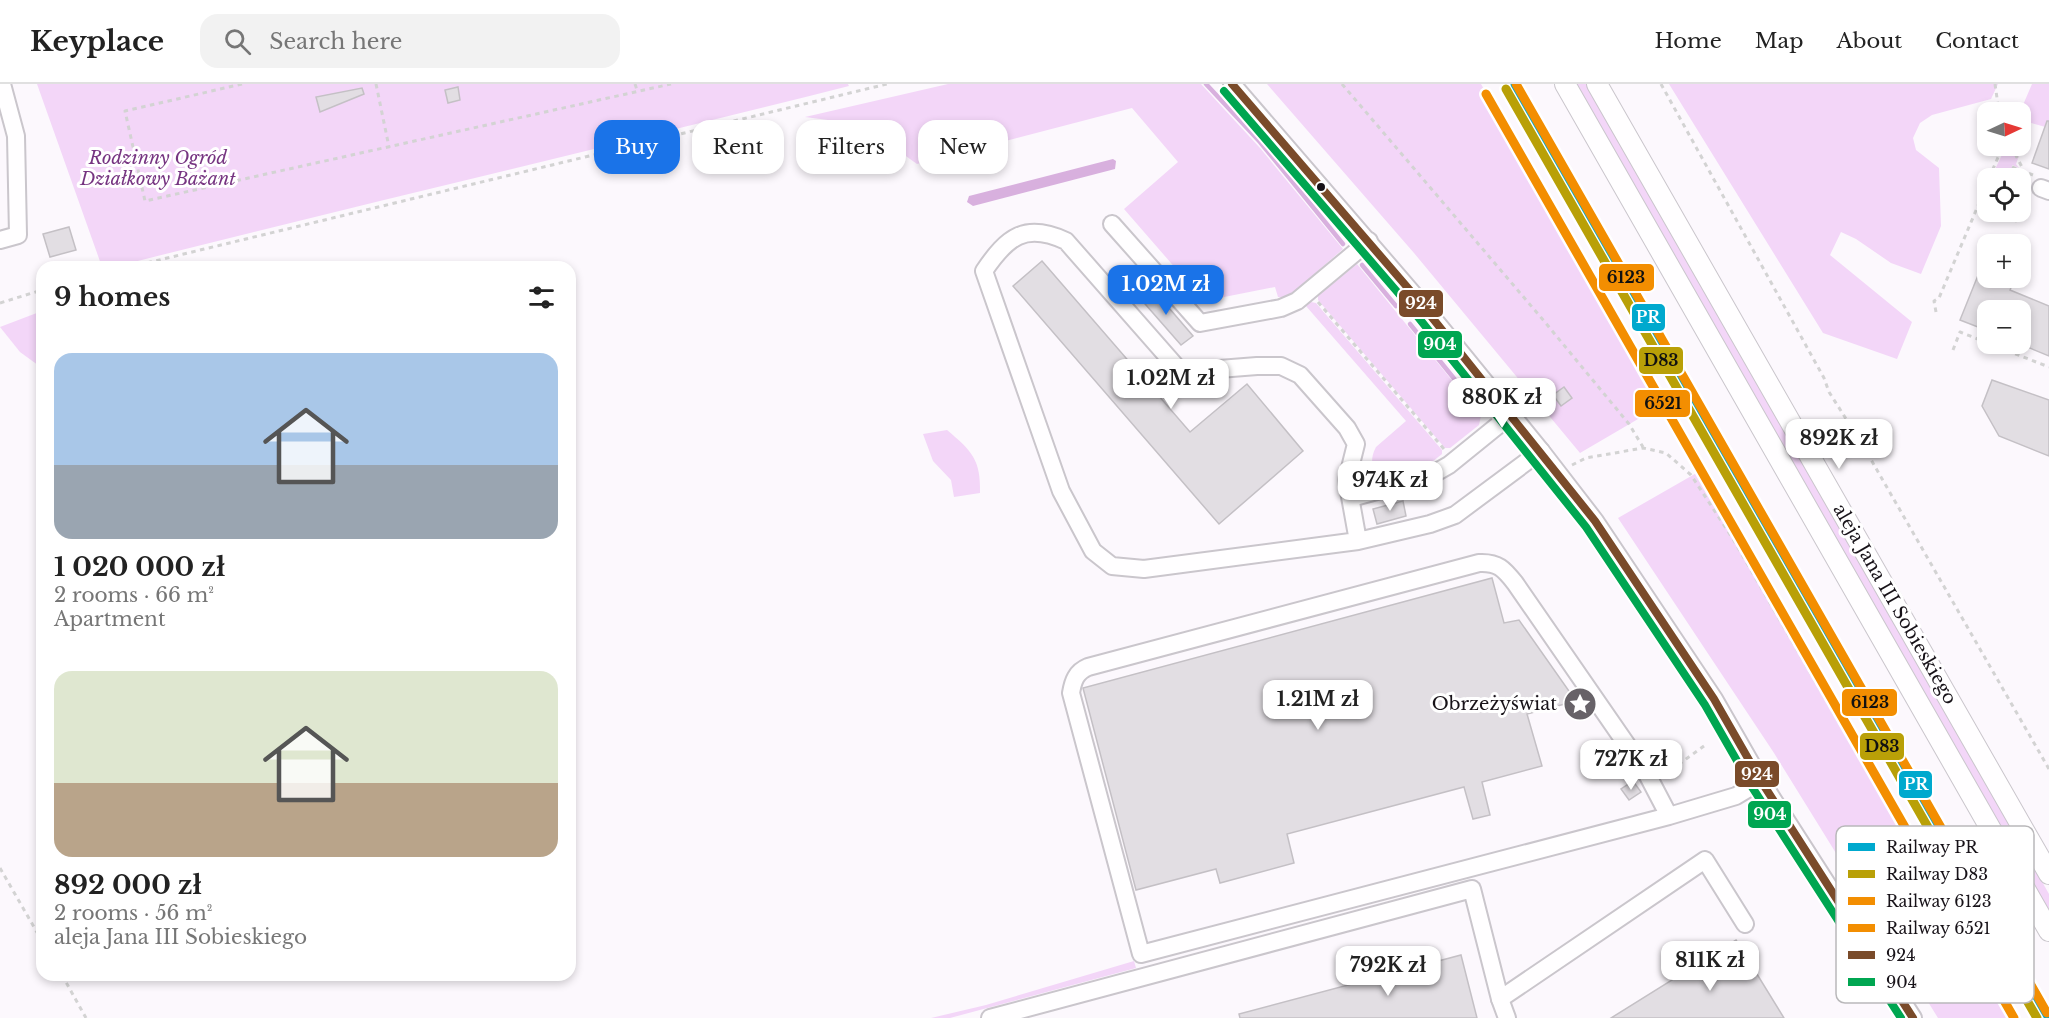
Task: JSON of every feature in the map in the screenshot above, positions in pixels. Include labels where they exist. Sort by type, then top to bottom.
[{"type":"main road","name":"aleja Jana III Sobieskiego","points":[[1565,84],[1989,826]]},
{"type":"main road","name":"aleja Jana III Sobieskiego","points":[[1597,84],[2022,826]]},
{"type":"main road","name":"aleja Jana III Sobieskiego","points":[[2034,848],[2049,874]]},
{"type":"main road","name":"aleja Jana III Sobieskiego","points":[[2034,905],[2049,931]]},
{"type":"street","points":[[0,240],[18,235],[16,136],[2,84]]},
{"type":"street","points":[[1232,84],[1369,241],[1512,414],[1595,522],[1714,699],[1761,781],[1836,898]]},
{"type":"street","points":[[1112,224],[1200,323],[1281,308],[1297,301],[1369,241]]},
{"type":"street","points":[[1358,542],[1347,480],[1356,444],[1347,428],[1300,375],[1281,366],[1181,372],[1066,241],[1048,232],[1018,235],[998,250],[984,271],[1061,492],[1092,551],[1112,566],[1144,569],[1358,542],[1401,533],[1455,515],[1541,451]]},
{"type":"street","points":[[1351,498],[1428,477],[1454,461],[1512,414]]},
{"type":"street","points":[[1669,816],[1651,781],[1515,583],[1500,566],[1487,562],[1088,667],[1081,670],[1074,678],[1071,693],[1142,954],[1669,816],[1736,796],[1761,781]]},
{"type":"street","points":[[1500,999],[1706,861],[1745,924]]},
{"type":"street","points":[[990,1018],[1472,889],[1507,1018]]},
{"type":"street","points":[[1903,1003],[1913,1018]]},
{"type":"path","points":[[242,84],[125,111],[145,201],[671,84]]},
{"type":"path","points":[[376,84],[389,148]]},
{"type":"path","points":[[635,84],[637,90]]},
{"type":"path","points":[[155,261],[887,84]]},
{"type":"path","points":[[1342,84],[1544,321],[1629,424],[1643,448]]},
{"type":"path","points":[[1661,84],[1824,378],[1828,392],[1862,444],[2049,769]]},
{"type":"path","points":[[1995,84],[1998,102]]},
{"type":"path","points":[[2031,175],[2043,185]]},
{"type":"path","points":[[1936,312],[1934,301],[1939,298],[1977,206]]},
{"type":"path","points":[[1309,291],[1454,461]]},
{"type":"path","points":[[0,303],[36,292]]},
{"type":"path","points":[[1953,350],[1960,332],[1977,338]]},
{"type":"path","points":[[2016,354],[2049,367]]},
{"type":"path","points":[[1559,474],[1586,458],[1643,448],[1666,453],[1691,476],[1727,530],[1899,826]]},
{"type":"path","points":[[1651,781],[1660,774],[1662,777],[1704,746]]},
{"type":"path","points":[[0,868],[36,931]]},
{"type":"path","points":[[65,981],[86,1018]]},
{"type":"path","points":[[2001,1003],[2010,1018]]},
{"type":"green space","name":"Rodzinny Ogród Działkowy Bażant","points":[[37,84],[848,84],[849,86],[713,120],[692,120],[692,125],[680,128],[680,120],[594,120],[594,149],[138,261],[100,261]]},
{"type":"green space","points":[[948,84],[1201,84],[1260,148],[1343,249],[1288,297],[1278,297],[1275,287],[1204,301],[1124,209],[1178,162],[1132,108],[1008,140],[1008,120],[918,120],[917,164],[906,156],[906,120],[828,120],[805,117]]},
{"type":"green space","points":[[1267,84],[1481,84],[1662,405],[1580,453],[1414,253]]},
{"type":"green space","points":[[1576,84],[1587,84],[2010,826],[2000,826]]},
{"type":"green space","points":[[1669,84],[1998,84],[1991,99],[1932,115],[1920,123],[1913,138],[1916,150],[1939,168],[1941,226],[1921,274],[1891,263],[1856,239],[1841,232],[1830,255],[1912,322],[1897,359],[1823,333]]},
{"type":"green space","points":[[2032,84],[2049,84],[2049,128],[2031,123],[2031,102],[2024,102]]},
{"type":"green space","points":[[2001,156],[2019,156],[2016,164],[2019,168],[2012,165],[2012,168],[1996,168]]},
{"type":"green space","points":[[1357,264],[1481,416],[1479,425],[1450,448],[1445,448],[1318,300],[1318,296]]},
{"type":"green space","points":[[1311,302],[1316,303],[1442,450],[1442,454],[1432,462],[1408,466],[1375,477],[1372,462],[1376,447],[1406,421],[1306,306]]},
{"type":"green space","points":[[36,313],[36,364],[20,352],[0,327]]},
{"type":"green space","points":[[947,430],[969,450],[977,464],[980,493],[954,497],[951,480],[933,461],[923,434]]},
{"type":"green space","points":[[1700,471],[1905,826],[1836,826],[1836,853],[1774,753],[1618,518]]},
{"type":"green space","points":[[2034,868],[2049,894],[2049,912],[2034,886]]},
{"type":"green space","points":[[1134,961],[1136,968],[950,1018],[931,1018],[986,1005]]},
{"type":"green space","points":[[1929,1003],[2007,1003],[2016,1018],[1938,1018]]},
{"type":"shaded area","points":[[1113,159],[1116,161],[1115,169],[973,206],[967,202],[969,196]]},
{"type":"building","points":[[458,87],[460,100],[448,103],[445,90]]},
{"type":"building","points":[[362,88],[364,94],[320,112],[316,97]]},
{"type":"building","points":[[2047,121],[2049,121],[2049,169],[2032,163]]},
{"type":"building","points":[[69,227],[76,250],[50,257],[43,234]]},
{"type":"building","points":[[1042,261],[1190,432],[1247,384],[1303,451],[1219,524],[1013,286]]},
{"type":"building","points":[[1977,278],[1977,288],[2011,288],[2010,290],[2049,306],[2049,356],[2031,349],[2031,300],[1977,300],[1977,327],[1960,320]]},
{"type":"building","points":[[1151,287],[1193,336],[1181,345],[1139,297]]},
{"type":"building","points":[[1992,380],[2049,400],[2049,456],[1999,436],[1982,406]]},
{"type":"building","points":[[1564,387],[1572,398],[1561,406],[1553,395]]},
{"type":"building","points":[[1403,501],[1406,516],[1377,524],[1373,509]]},
{"type":"building","points":[[1492,578],[1504,623],[1519,620],[1576,701],[1527,714],[1542,766],[1482,782],[1490,815],[1473,819],[1464,787],[1287,834],[1294,863],[1220,883],[1216,869],[1136,890],[1083,688]]},
{"type":"building","points":[[1633,781],[1641,792],[1629,800],[1621,789]]},
{"type":"building","points":[[1736,940],[1784,1018],[1611,1018]]},
{"type":"building","points":[[1461,955],[1477,1018],[1240,1018],[1239,1014]]},
{"type":"waterway","points":[[1206,84],[1260,142],[1343,244]]},
{"type":"waterway","points":[[1362,265],[1396,306]]},
{"type":"waterway","points":[[1410,324],[1477,407]]},
{"type":"rail line","name":"PR","points":[[1515,84],[1939,826]]},
{"type":"rail line","name":"6123","points":[[1516,84],[1940,826]]},
{"type":"rail line","name":"D83","points":[[1506,89],[1927,826]]},
{"type":"rail line","name":"6521","points":[[1486,94],[1904,826]]},
{"type":"rail line","name":"6123","points":[[2034,990],[2047,1013]]},
{"type":"rail line","name":"PR","points":[[2034,992],[2049,1018]]},
{"type":"rail line","name":"6521","points":[[2005,1003],[2014,1018]]},
{"type":"rail line","name":"D83","points":[[2028,1003],[2037,1018]]},
{"type":"transit line","name":"924","points":[[1232,84],[1414,295],[1595,521],[1714,699],[1761,781],[1836,898]]},
{"type":"transit line","name":"904","points":[[1224,91],[1406,302],[1586,527],[1705,705],[1752,787],[1836,917]]},
{"type":"transit line","name":"904","points":[[1891,1003],[1901,1018]]},
{"type":"transit line","name":"924","points":[[1903,1003],[1913,1018]]},
{"type":"place","name":"Obrzeżyświat","points":[[1580,704]]}]
